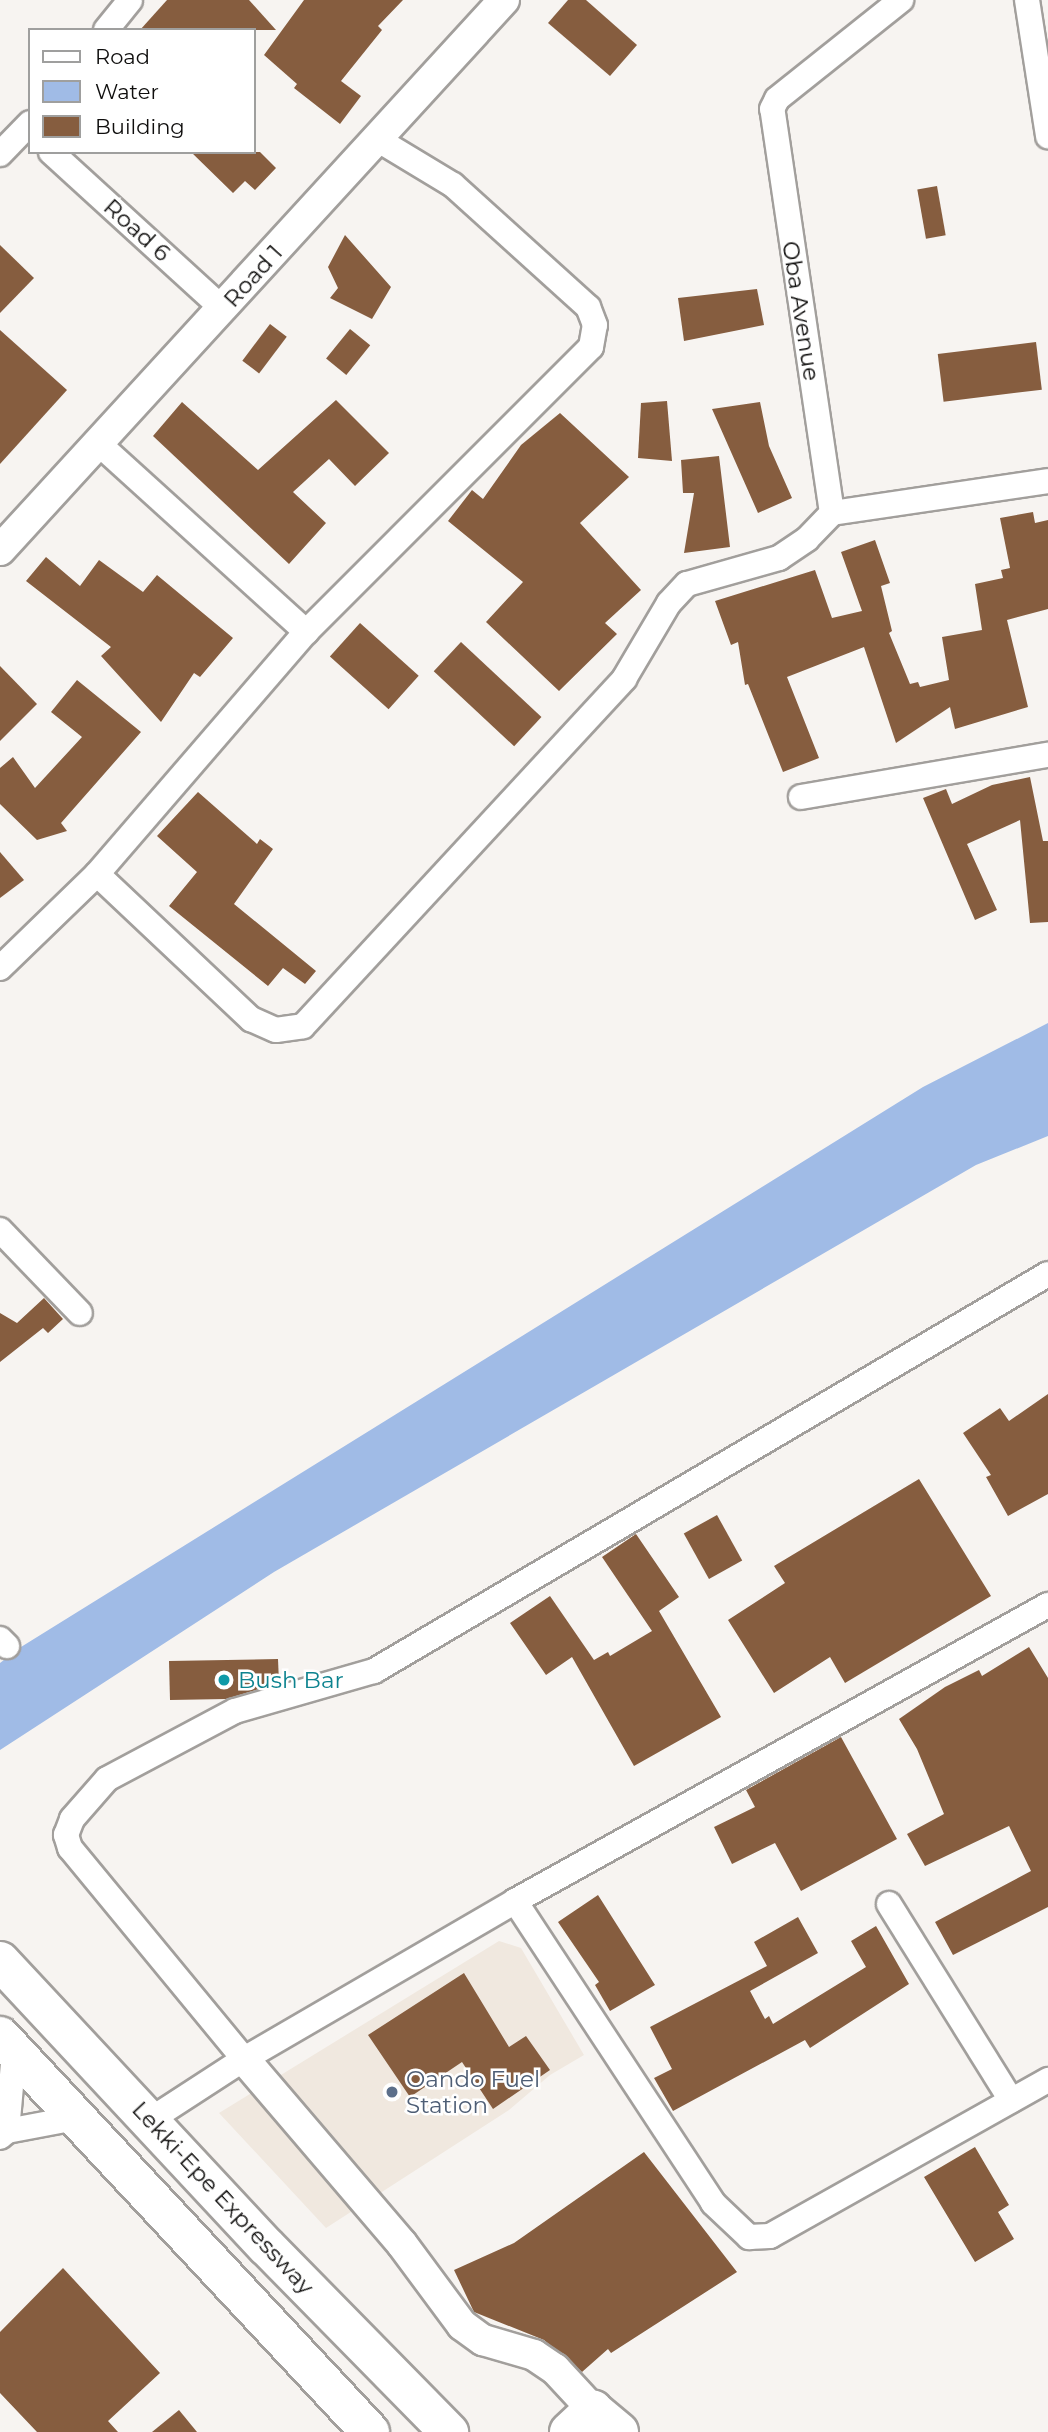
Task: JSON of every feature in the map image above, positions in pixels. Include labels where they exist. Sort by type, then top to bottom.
[{"type":"highway","name":"Lekki-Epe Expressway","points":[[0,1961],[449,2432]]},
{"type":"highway","points":[[7,2045],[370,2432]]},
{"type":"street","points":[[108,28],[130,0]]},
{"type":"street","name":"Road 1","points":[[0,550],[504,0]]},
{"type":"street","name":"Oba Avenue","points":[[832,513],[772,109],[777,99],[901,0]]},
{"type":"street","points":[[1027,0],[1048,136]]},
{"type":"street","points":[[0,154],[28,128]]},
{"type":"street","points":[[0,968],[97,874],[306,632],[591,347],[595,326],[588,307],[453,185],[377,139]]},
{"type":"street","name":"Road 6","points":[[53,154],[223,309]]},
{"type":"street","points":[[99,444],[306,632]]},
{"type":"street","points":[[97,874],[251,1020],[276,1030],[303,1026],[624,679],[669,603],[687,584],[779,558],[832,513],[1048,481]]},
{"type":"street","points":[[801,797],[1048,755]]},
{"type":"street","points":[[0,1230],[80,1313]]},
{"type":"street","points":[[593,2425],[545,2362],[483,2340],[462,2325],[402,2244],[244,2059],[70,1848],[66,1835],[72,1819],[107,1779],[235,1711],[374,1671],[1048,1274]]},
{"type":"street","points":[[149,2120],[244,2059],[515,1901],[1048,1605]]},
{"type":"street","points":[[515,1901],[713,2203],[749,2237],[770,2236],[1048,2080]]},
{"type":"street","points":[[889,1904],[1011,2100]]},
{"type":"street","points":[[7,2045],[3,2134],[76,2118]]},
{"type":"shaded area","name":"Oando Fuel Station","points":[[499,1941],[521,1948],[584,2055],[550,2075],[509,2110],[326,2228],[219,2113]]},
{"type":"water","points":[[1048,1023],[1048,1136],[976,1165],[274,1572],[0,1750],[0,1663],[21,1647],[923,1087]]},
{"type":"building","points":[[167,0],[249,0],[276,30],[256,28],[142,28]]},
{"type":"building","points":[[304,0],[403,0],[378,26],[382,30],[341,81],[361,96],[340,124],[294,88],[297,84],[264,55]]},
{"type":"building","points":[[568,0],[586,0],[637,45],[610,76],[548,23]]},
{"type":"building","points":[[260,152],[276,168],[255,190],[245,181],[233,193],[193,154]]},
{"type":"building","points":[[937,186],[946,235],[926,239],[917,189]]},
{"type":"building","points":[[345,235],[391,287],[372,319],[330,298],[338,288],[328,267]]},
{"type":"building","points":[[0,245],[34,278],[0,313]]},
{"type":"building","points":[[757,289],[764,325],[684,341],[678,298]]},
{"type":"building","points":[[270,324],[287,337],[259,373],[242,361]]},
{"type":"building","points":[[350,329],[370,345],[346,375],[326,359]]},
{"type":"building","points":[[0,330],[67,390],[0,464]]},
{"type":"building","points":[[1036,342],[1042,390],[944,402],[938,354]]},
{"type":"building","points":[[336,400],[389,453],[355,486],[329,459],[293,492],[326,523],[289,564],[153,436],[182,402],[258,470]]},
{"type":"building","points":[[667,401],[672,461],[638,458],[641,403]]},
{"type":"building","points":[[760,402],[769,446],[792,498],[758,513],[712,409]]},
{"type":"building","points":[[560,413],[629,477],[580,523],[641,590],[605,623],[617,634],[559,691],[486,622],[523,582],[448,521],[472,490],[483,499],[521,445]]},
{"type":"building","points":[[719,456],[730,547],[684,553],[694,493],[683,493],[681,460]]},
{"type":"building","points":[[1033,512],[1035,523],[1048,520],[1048,609],[1007,620],[1028,707],[955,729],[950,707],[896,743],[864,647],[787,677],[819,758],[783,772],[748,684],[745,685],[738,642],[731,645],[715,601],[815,570],[832,618],[862,611],[841,552],[875,540],[890,583],[881,586],[892,631],[889,633],[910,684],[918,682],[920,687],[949,680],[942,637],[982,630],[975,584],[1003,578],[1001,570],[1010,568],[1000,518]]},
{"type":"building","points":[[46,557],[80,586],[99,560],[143,592],[157,575],[233,638],[200,677],[194,673],[161,722],[101,656],[111,647],[26,581]]},
{"type":"building","points":[[360,623],[419,676],[389,709],[330,656]]},
{"type":"building","points":[[461,642],[541,717],[514,746],[434,671]]},
{"type":"building","points":[[0,666],[37,704],[0,741]]},
{"type":"building","points":[[77,680],[141,732],[61,823],[67,831],[37,840],[0,804],[0,768],[13,757],[35,788],[82,737],[51,712]]},
{"type":"building","points":[[1030,777],[1043,841],[1048,841],[1048,922],[1030,923],[1020,820],[967,844],[997,910],[975,920],[923,798],[946,789],[952,804],[992,785]]},
{"type":"building","points":[[198,792],[257,844],[260,839],[273,849],[234,904],[316,971],[305,984],[283,968],[268,986],[169,906],[197,872],[157,836]]},
{"type":"building","points":[[0,852],[24,880],[0,898]]},
{"type":"building","points":[[44,1298],[63,1319],[48,1333],[43,1328],[0,1362],[0,1313],[17,1323]]},
{"type":"building","points":[[1048,1394],[1048,1494],[1008,1516],[986,1477],[991,1475],[963,1433],[1000,1408],[1009,1421]]},
{"type":"building","points":[[919,1479],[991,1596],[845,1683],[830,1657],[774,1693],[728,1620],[785,1583],[774,1566]]},
{"type":"building","points":[[717,1515],[742,1560],[709,1579],[684,1533]]},
{"type":"building","points":[[636,1534],[679,1597],[659,1611],[721,1717],[634,1766],[572,1657],[546,1675],[510,1623],[550,1596],[594,1660],[608,1652],[610,1656],[652,1631],[602,1557]]},
{"type":"building","points":[[1029,1647],[1048,1678],[1048,1907],[953,1955],[935,1922],[1031,1871],[1009,1826],[925,1866],[907,1834],[944,1814],[917,1749],[899,1719],[945,1687],[979,1670],[982,1676]]},
{"type":"building","name":"Bush Bar","points":[[278,1659],[279,1683],[226,1699],[170,1700],[169,1661]]},
{"type":"building","points":[[841,1737],[897,1839],[801,1891],[775,1843],[732,1864],[714,1827],[755,1807],[746,1790]]},
{"type":"building","points":[[598,1895],[655,1985],[610,2011],[595,1985],[599,1982],[558,1922]]},
{"type":"building","points":[[798,1917],[818,1953],[750,1991],[765,2019],[769,2016],[773,2024],[866,1967],[851,1941],[876,1926],[909,1984],[810,2048],[805,2040],[673,2111],[654,2078],[672,2069],[650,2027],[767,1966],[754,1942]]},
{"type":"building","points":[[464,1973],[509,2047],[526,2036],[550,2070],[493,2109],[462,2062],[410,2097],[368,2035]]},
{"type":"building","points":[[975,2147],[1009,2205],[998,2212],[1014,2239],[975,2262],[924,2177]]},
{"type":"building","points":[[644,2152],[737,2272],[611,2353],[608,2349],[582,2372],[544,2340],[474,2312],[454,2270],[514,2243]]},
{"type":"building","points":[[63,2268],[160,2373],[108,2421],[118,2432],[37,2432],[0,2393],[0,2332]]},
{"type":"building","points":[[179,2410],[197,2432],[152,2432]]},
{"type":"place","name":"Bush Bar","points":[[224,1680]]},
{"type":"place","name":"Oando Fuel Station","points":[[392,2092]]}]
